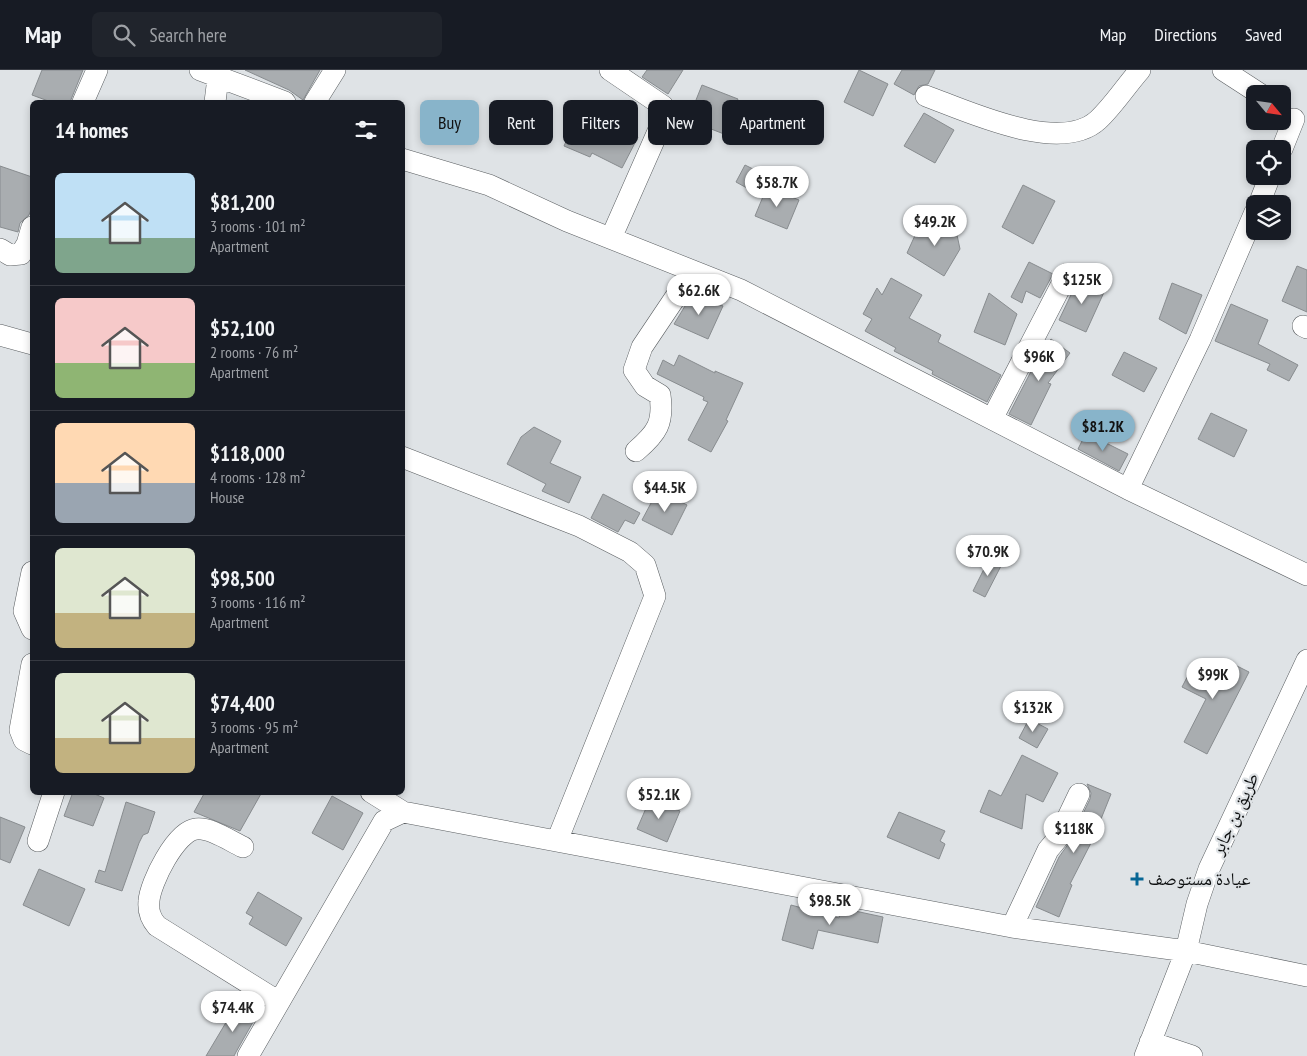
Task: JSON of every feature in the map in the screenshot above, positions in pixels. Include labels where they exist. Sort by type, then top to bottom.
[{"type":"street","points":[[85,100],[97,70]]},
{"type":"street","points":[[316,100],[335,70]]},
{"type":"street","points":[[610,70],[667,111],[611,238]]},
{"type":"street","points":[[926,96],[1013,127],[1063,134],[1097,121],[1140,70]]},
{"type":"street","points":[[1223,70],[1246,85]]},
{"type":"street","points":[[209,74],[215,100]]},
{"type":"street","points":[[209,74],[280,100]]},
{"type":"street","points":[[1286,140],[1295,119]]},
{"type":"street","points":[[405,161],[489,185],[611,238],[741,290],[1128,490],[1307,575]]},
{"type":"street","points":[[1128,490],[1200,340],[1246,233]]},
{"type":"street","points":[[0,249],[10,255],[21,254],[30,234]]},
{"type":"street","points":[[636,451],[660,425],[662,412],[660,395],[645,386],[634,370],[635,364],[642,347],[693,270]]},
{"type":"street","points":[[992,419],[1067,274]]},
{"type":"street","points":[[0,336],[30,344]]},
{"type":"street","points":[[405,458],[420,462],[588,530],[630,552],[645,565],[655,596],[557,842]]},
{"type":"street","points":[[30,582],[24,611],[30,624]]},
{"type":"street","name":"طريق بن جابر","points":[[1147,1049],[1186,951],[1197,904],[1210,869],[1307,660]]},
{"type":"street","points":[[30,675],[20,730],[24,740],[30,743]]},
{"type":"street","points":[[1012,927],[1048,850],[1058,838],[1079,794]]},
{"type":"street","points":[[38,841],[53,795]]},
{"type":"street","points":[[376,795],[403,812],[557,842],[1012,927],[1186,951],[1307,976]]},
{"type":"street","points":[[248,1056],[384,821],[403,812]]},
{"type":"street","points":[[243,847],[206,830],[195,829],[185,834],[158,871],[149,900],[150,918],[157,926],[279,1002]]},
{"type":"street","points":[[1147,1049],[1192,1056]]},
{"type":"building","points":[[42,70],[83,70],[71,100],[46,100],[32,95]]},
{"type":"building","points":[[245,70],[320,70],[303,100],[289,90]]},
{"type":"building","points":[[647,70],[683,70],[668,94],[642,77]]},
{"type":"building","points":[[859,70],[888,84],[873,116],[844,102]]},
{"type":"building","points":[[902,70],[935,70],[928,84],[919,86],[914,95],[894,84]]},
{"type":"building","points":[[702,85],[738,99],[722,100],[722,133],[712,129],[712,100],[696,100]]},
{"type":"building","points":[[924,113],[954,130],[935,163],[904,146]]},
{"type":"building","points":[[634,145],[622,168],[592,153],[590,157],[564,146]]},
{"type":"building","points":[[745,165],[765,175],[756,193],[736,182]]},
{"type":"building","points":[[0,166],[30,176],[30,212],[20,223],[18,232],[0,227]]},
{"type":"building","points":[[1023,185],[1055,201],[1033,244],[1002,227]]},
{"type":"building","points":[[767,187],[799,200],[787,229],[755,216]]},
{"type":"building","points":[[922,220],[957,235],[960,249],[944,276],[907,253]]},
{"type":"building","points":[[1029,262],[1053,274],[1040,298],[1026,291],[1022,303],[1011,297]]},
{"type":"building","points":[[1297,266],[1307,270],[1307,312],[1282,301]]},
{"type":"building","points":[[891,278],[922,295],[909,318],[941,335],[938,342],[1001,375],[987,402],[932,374],[933,371],[894,351],[896,348],[865,331],[872,319],[863,314],[877,288],[882,295]]},
{"type":"building","points":[[1079,278],[1105,290],[1086,332],[1059,320]]},
{"type":"building","points":[[1172,283],[1202,295],[1186,334],[1159,319]]},
{"type":"building","points":[[693,293],[723,306],[708,339],[674,324]]},
{"type":"building","points":[[989,293],[1017,314],[1005,345],[974,332]]},
{"type":"building","points":[[1231,304],[1268,320],[1258,344],[1298,365],[1289,381],[1267,370],[1270,364],[1215,341]]},
{"type":"building","points":[[1051,339],[1070,353],[1048,383],[1051,384],[1031,425],[1009,414],[1040,354]]},
{"type":"building","points":[[1124,352],[1157,368],[1144,392],[1112,375]]},
{"type":"building","points":[[679,355],[715,373],[715,371],[743,383],[726,420],[728,421],[711,452],[688,440],[708,402],[703,400],[704,397],[657,374],[663,360],[674,366]]},
{"type":"building","points":[[1211,413],[1247,430],[1234,457],[1198,439]]},
{"type":"building","points":[[534,427],[561,441],[550,463],[581,477],[569,503],[542,491],[546,484],[507,464],[521,437]]},
{"type":"building","points":[[1086,433],[1128,454],[1119,471],[1078,449]]},
{"type":"building","points":[[658,490],[687,505],[672,535],[642,520]]},
{"type":"building","points":[[603,494],[640,513],[634,524],[625,520],[618,532],[591,518]]},
{"type":"building","points":[[990,557],[1002,564],[985,597],[973,591]]},
{"type":"building","points":[[1223,659],[1249,672],[1207,754],[1184,742],[1206,699],[1182,687],[1196,660],[1217,671]]},
{"type":"building","points":[[1029,719],[1048,729],[1037,748],[1019,738]]},
{"type":"building","points":[[1022,755],[1058,773],[1043,802],[1026,794],[1022,829],[980,812],[989,790],[1001,796]]},
{"type":"building","points":[[1087,784],[1111,794],[1093,839],[1070,884],[1072,885],[1059,917],[1036,907],[1059,857],[1069,843],[1090,799],[1091,793]]},
{"type":"building","points":[[72,795],[97,795],[104,798],[93,826],[64,816]]},
{"type":"building","points":[[203,795],[260,795],[240,831],[194,812]]},
{"type":"building","points":[[332,796],[363,813],[343,850],[312,833]]},
{"type":"building","points":[[650,799],[680,811],[667,842],[637,829]]},
{"type":"building","points":[[126,802],[155,812],[148,833],[143,835],[139,843],[122,891],[95,882],[99,870],[105,872]]},
{"type":"building","points":[[899,812],[945,831],[940,841],[945,844],[939,859],[887,837]]},
{"type":"building","points":[[0,817],[25,827],[10,863],[0,859]]},
{"type":"building","points":[[39,869],[85,889],[69,926],[23,905]]},
{"type":"building","points":[[258,892],[302,918],[286,946],[249,924],[253,917],[246,913]]},
{"type":"building","points":[[791,905],[839,918],[841,908],[883,917],[878,943],[818,930],[813,949],[782,940]]},
{"type":"building","points":[[237,1004],[257,1015],[234,1056],[206,1056]]},
{"type":"place","name":"عيادة مستوصف","points":[[1137,879]]}]
